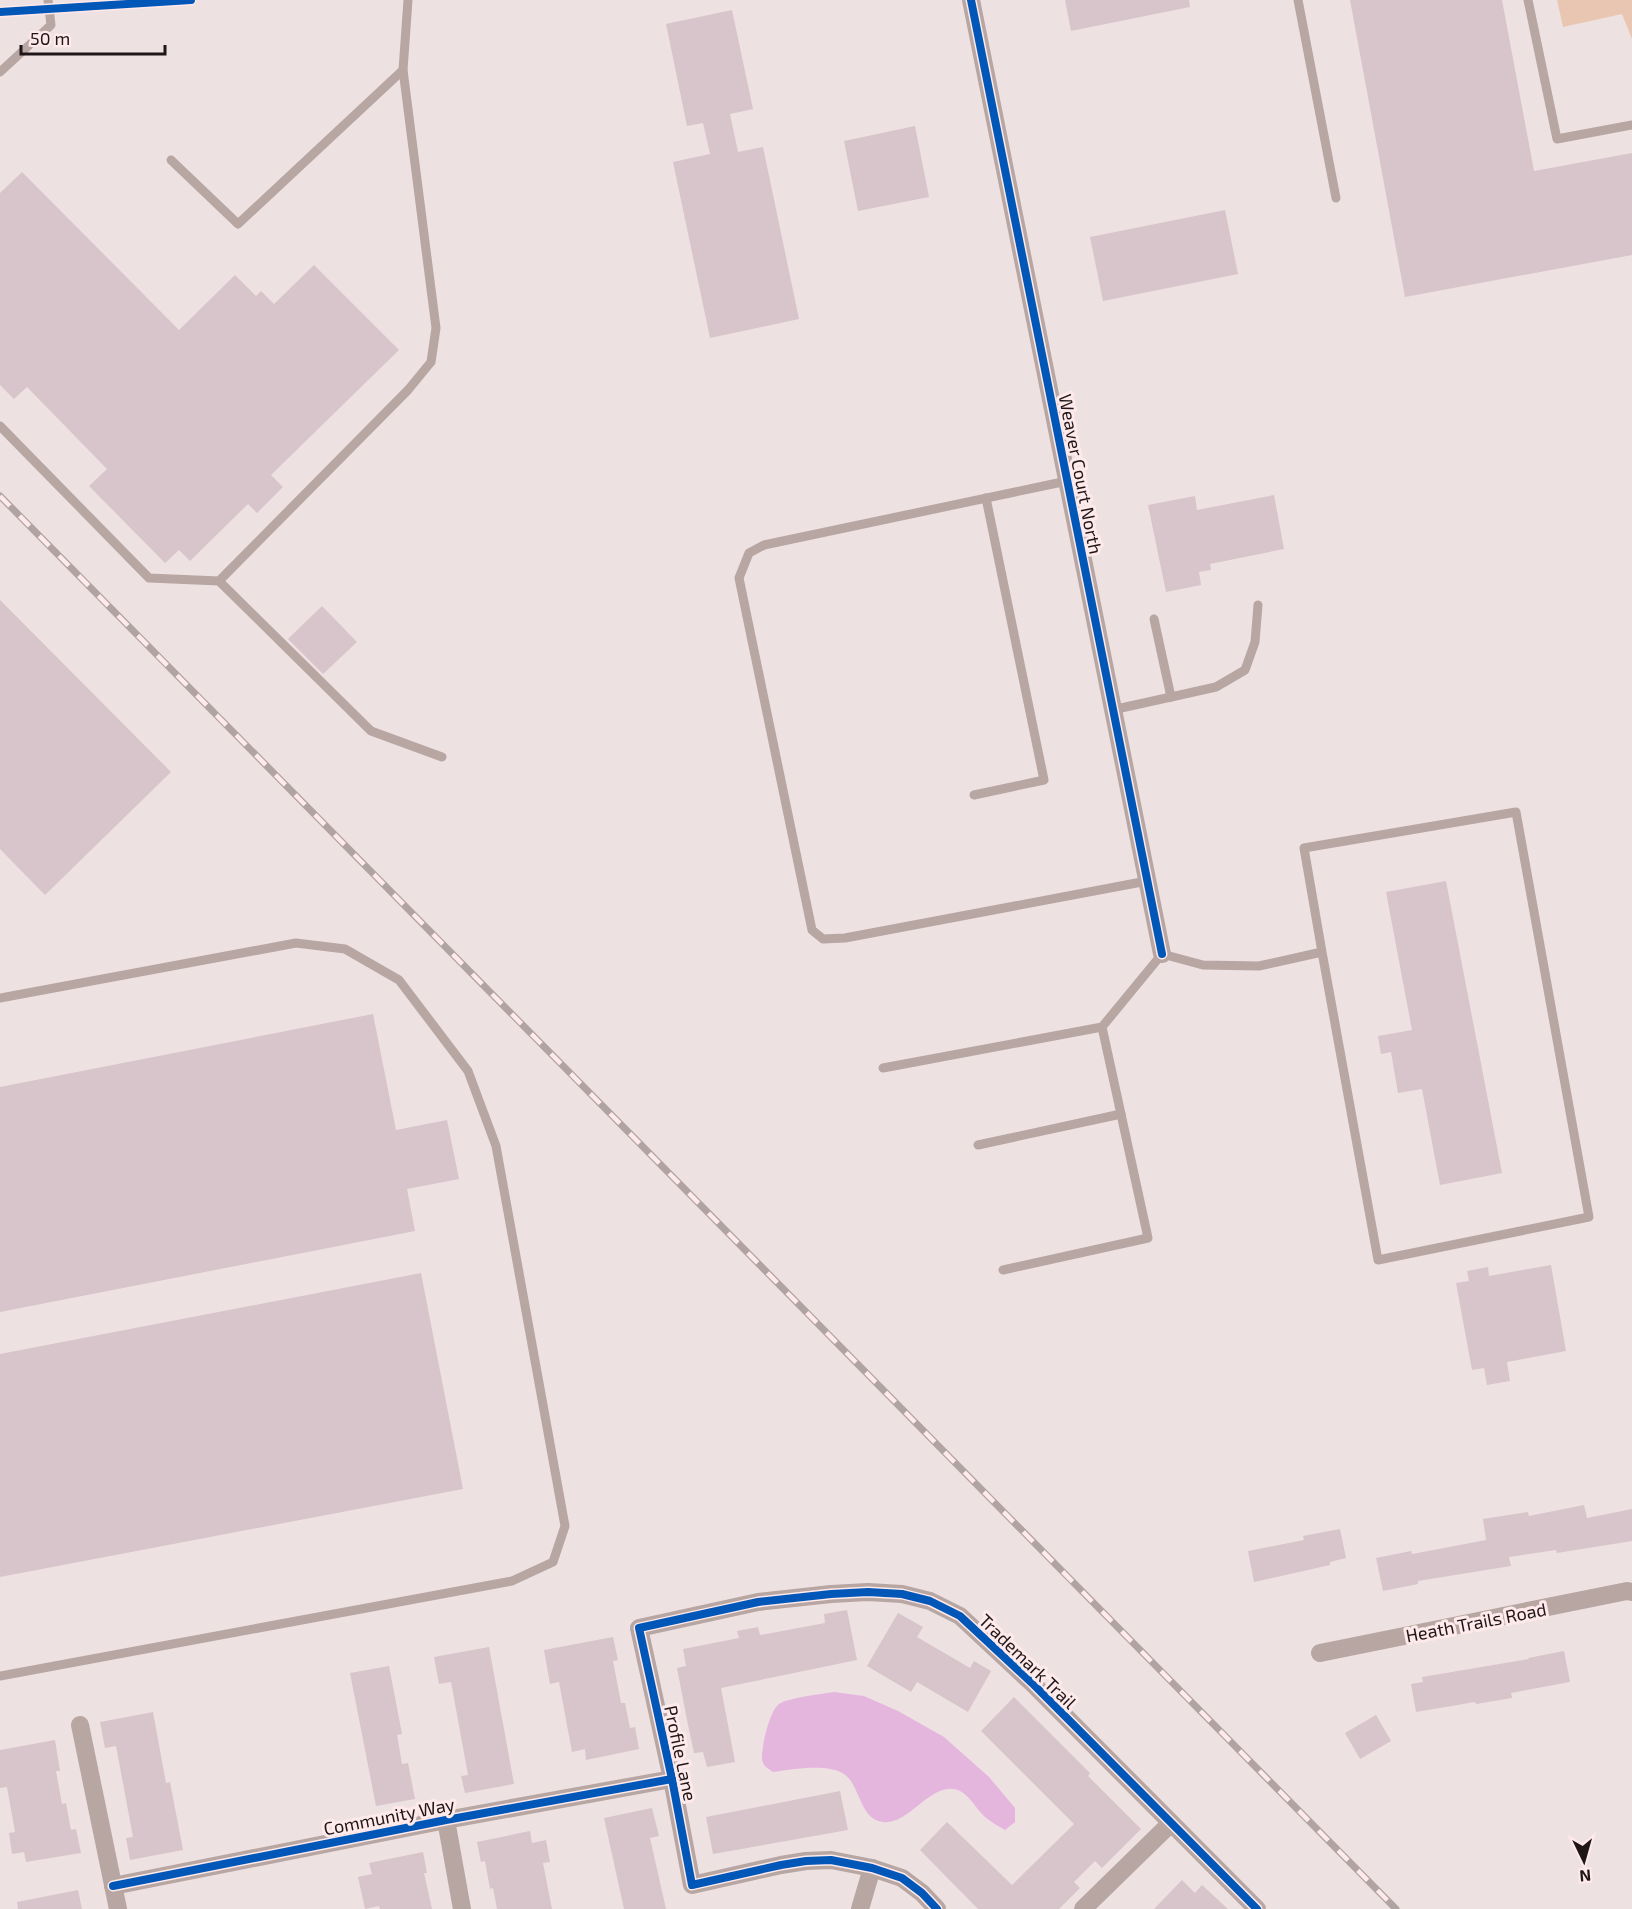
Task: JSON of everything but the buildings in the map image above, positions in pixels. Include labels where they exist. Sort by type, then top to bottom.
[{"type":"street","name":"Weaver Court North","points":[[971,0],[1162,954]]},
{"type":"street","name":"Heath Trails Road","points":[[1320,1653],[1627,1591],[1632,1592]]},
{"type":"street","name":"Trademark Trail","points":[[639,1628],[758,1602],[831,1594],[879,1592],[902,1594],[930,1601],[960,1616],[1032,1683],[1257,1909]]},
{"type":"street","name":"Profile Lane","points":[[639,1628],[672,1779],[692,1885],[806,1861],[831,1860],[872,1869]]},
{"type":"street","points":[[80,1725],[118,1909]]},
{"type":"street","name":"Community Way","points":[[113,1886],[446,1820],[672,1779]]},
{"type":"street","points":[[446,1820],[462,1909]]},
{"type":"street","points":[[1083,1909],[1170,1824]]},
{"type":"street","points":[[860,1909],[872,1869],[902,1878],[922,1893],[937,1909]]},
{"type":"lane","points":[[0,72],[51,25],[48,0]]},
{"type":"lane","points":[[219,581],[408,390],[431,362],[436,328],[403,70],[408,0]]},
{"type":"lane","points":[[1298,0],[1336,198]]},
{"type":"lane","points":[[1528,0],[1557,139],[1632,125]]},
{"type":"lane","points":[[171,160],[238,224],[403,70]]},
{"type":"lane","points":[[0,426],[149,578],[219,581],[371,731],[442,756]]},
{"type":"lane","points":[[1067,481],[764,545],[749,553],[740,578],[812,930],[823,939],[845,938],[1147,881]]},
{"type":"lane","points":[[974,795],[1044,780],[986,498]]},
{"type":"lane","points":[[1112,710],[1216,687],[1245,670],[1255,642],[1258,605]]},
{"type":"lane","points":[[1154,619],[1171,697]]},
{"type":"lane","points":[[1516,812],[1589,1217],[1378,1260],[1322,952],[1304,848],[1516,812]]},
{"type":"lane","points":[[0,998],[296,943],[345,949],[399,980],[468,1071],[496,1146],[565,1526],[553,1562],[512,1581],[0,1676]]},
{"type":"lane","points":[[883,1068],[1102,1027],[1162,954],[1203,965],[1259,966],[1322,952]]},
{"type":"lane","points":[[1004,1270],[1148,1238],[1102,1027]]},
{"type":"lane","points":[[978,1145],[1121,1114]]},
{"type":"shaded area","points":[[1557,0],[1632,0],[1632,39],[1622,14],[1563,27]]},
{"type":"shaded area","points":[[834,1692],[864,1696],[898,1711],[944,1737],[989,1777],[1015,1808],[1015,1822],[1005,1830],[985,1817],[964,1793],[950,1789],[931,1796],[902,1817],[883,1822],[869,1815],[850,1779],[844,1774],[820,1768],[773,1772],[767,1768],[762,1758],[769,1721],[775,1708],[783,1702],[797,1698]]},
{"type":"railway","points":[[0,496],[1396,1909]]},
{"type":"cycle path","points":[[0,12],[191,0]]},
{"type":"cycle path","points":[[971,0],[1162,954]]},
{"type":"cycle path","points":[[937,1909],[922,1893],[902,1878],[872,1868],[831,1860],[781,1865],[692,1885],[672,1779],[639,1628],[758,1602],[831,1594],[868,1592],[902,1594],[930,1601],[960,1616],[1032,1683],[1257,1909]]},
{"type":"cycle path","points":[[113,1886],[446,1820],[672,1779]]}]
